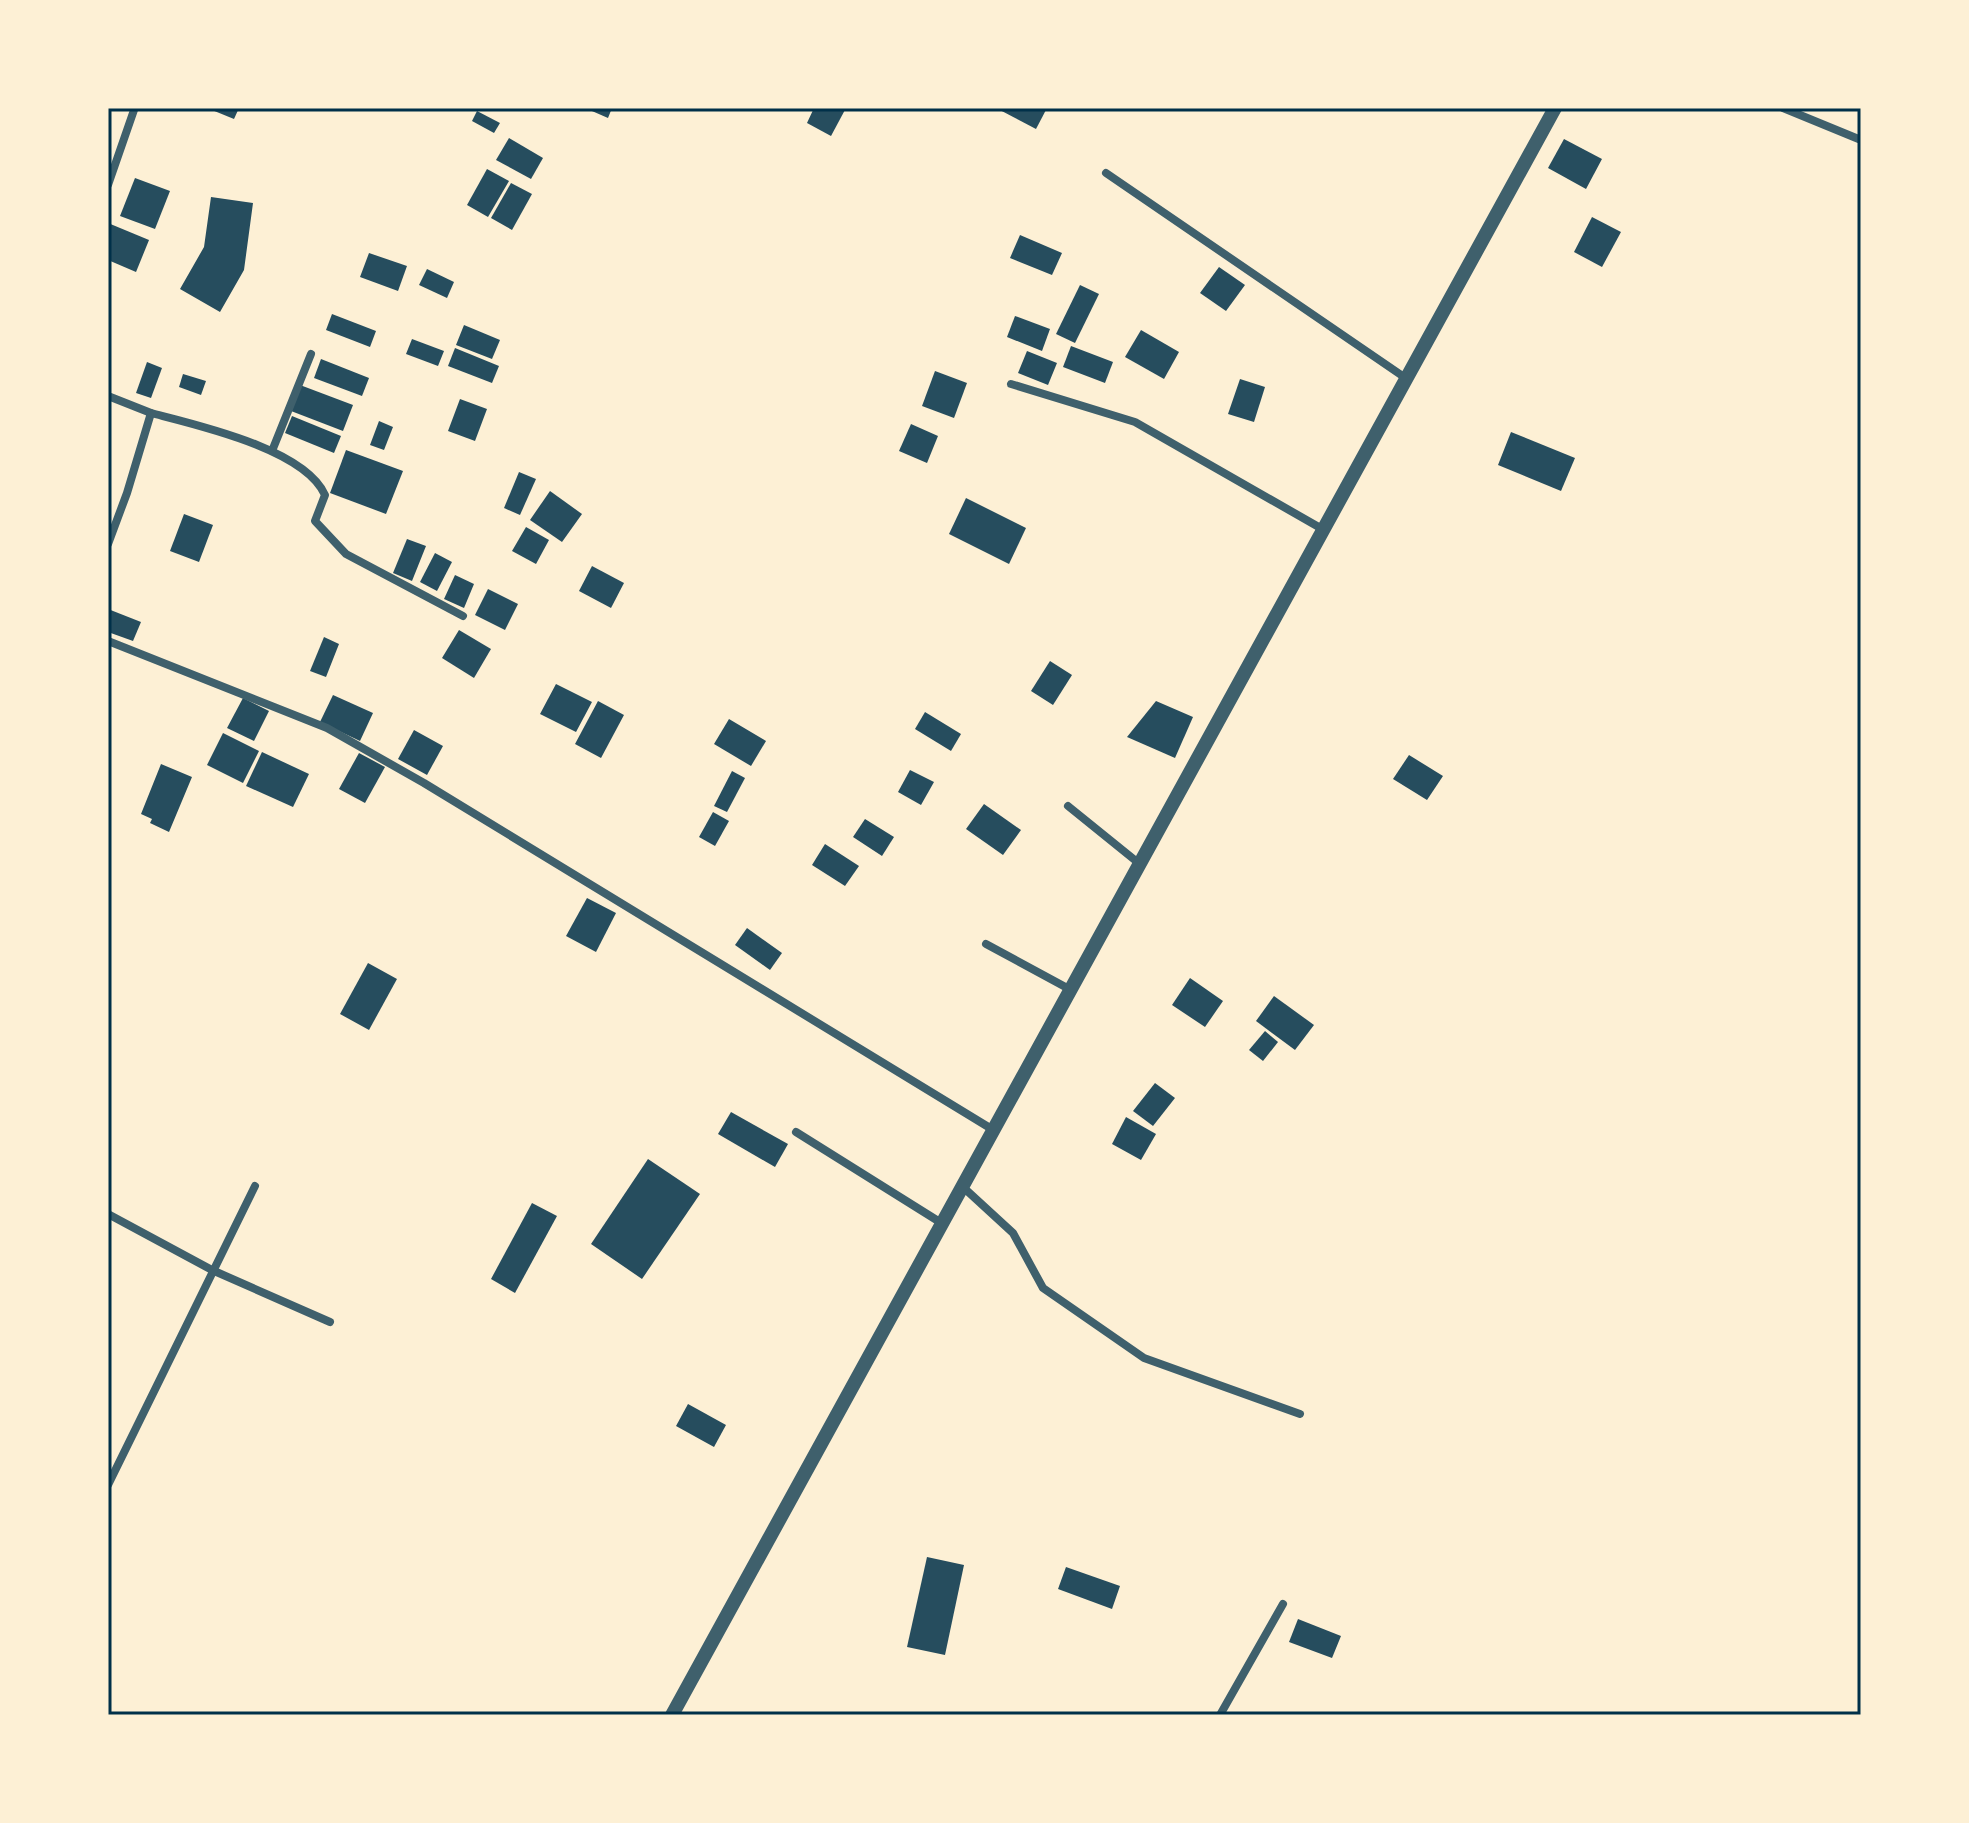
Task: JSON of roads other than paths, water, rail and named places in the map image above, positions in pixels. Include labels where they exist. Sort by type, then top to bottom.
[{"type":"street","points":[[108,185],[134,110],[132,108]]},
{"type":"street","points":[[672,1715],[996,1131],[1555,108]]},
{"type":"street","points":[[1783,108],[1861,140]]},
{"type":"street","points":[[1106,173],[1408,379]]},
{"type":"street","points":[[272,451],[311,354]]},
{"type":"street","points":[[1011,384],[1135,422],[1324,531]]},
{"type":"street","points":[[108,396],[151,413],[215,429],[272,451],[319,480],[325,495],[315,521],[346,554],[463,616]]},
{"type":"street","points":[[108,544],[151,413]]},
{"type":"street","points":[[108,641],[327,728],[424,783],[996,1131]]},
{"type":"street","points":[[1068,806],[1141,865]]},
{"type":"street","points":[[986,944],[1072,990]]},
{"type":"street","points":[[796,1132],[943,1225]]},
{"type":"street","points":[[108,1485],[255,1186]]},
{"type":"street","points":[[964,1188],[1013,1233],[1043,1288],[1144,1358],[1300,1414]]},
{"type":"street","points":[[108,1214],[212,1270],[330,1322]]},
{"type":"street","points":[[1220,1715],[1283,1604]]}]
